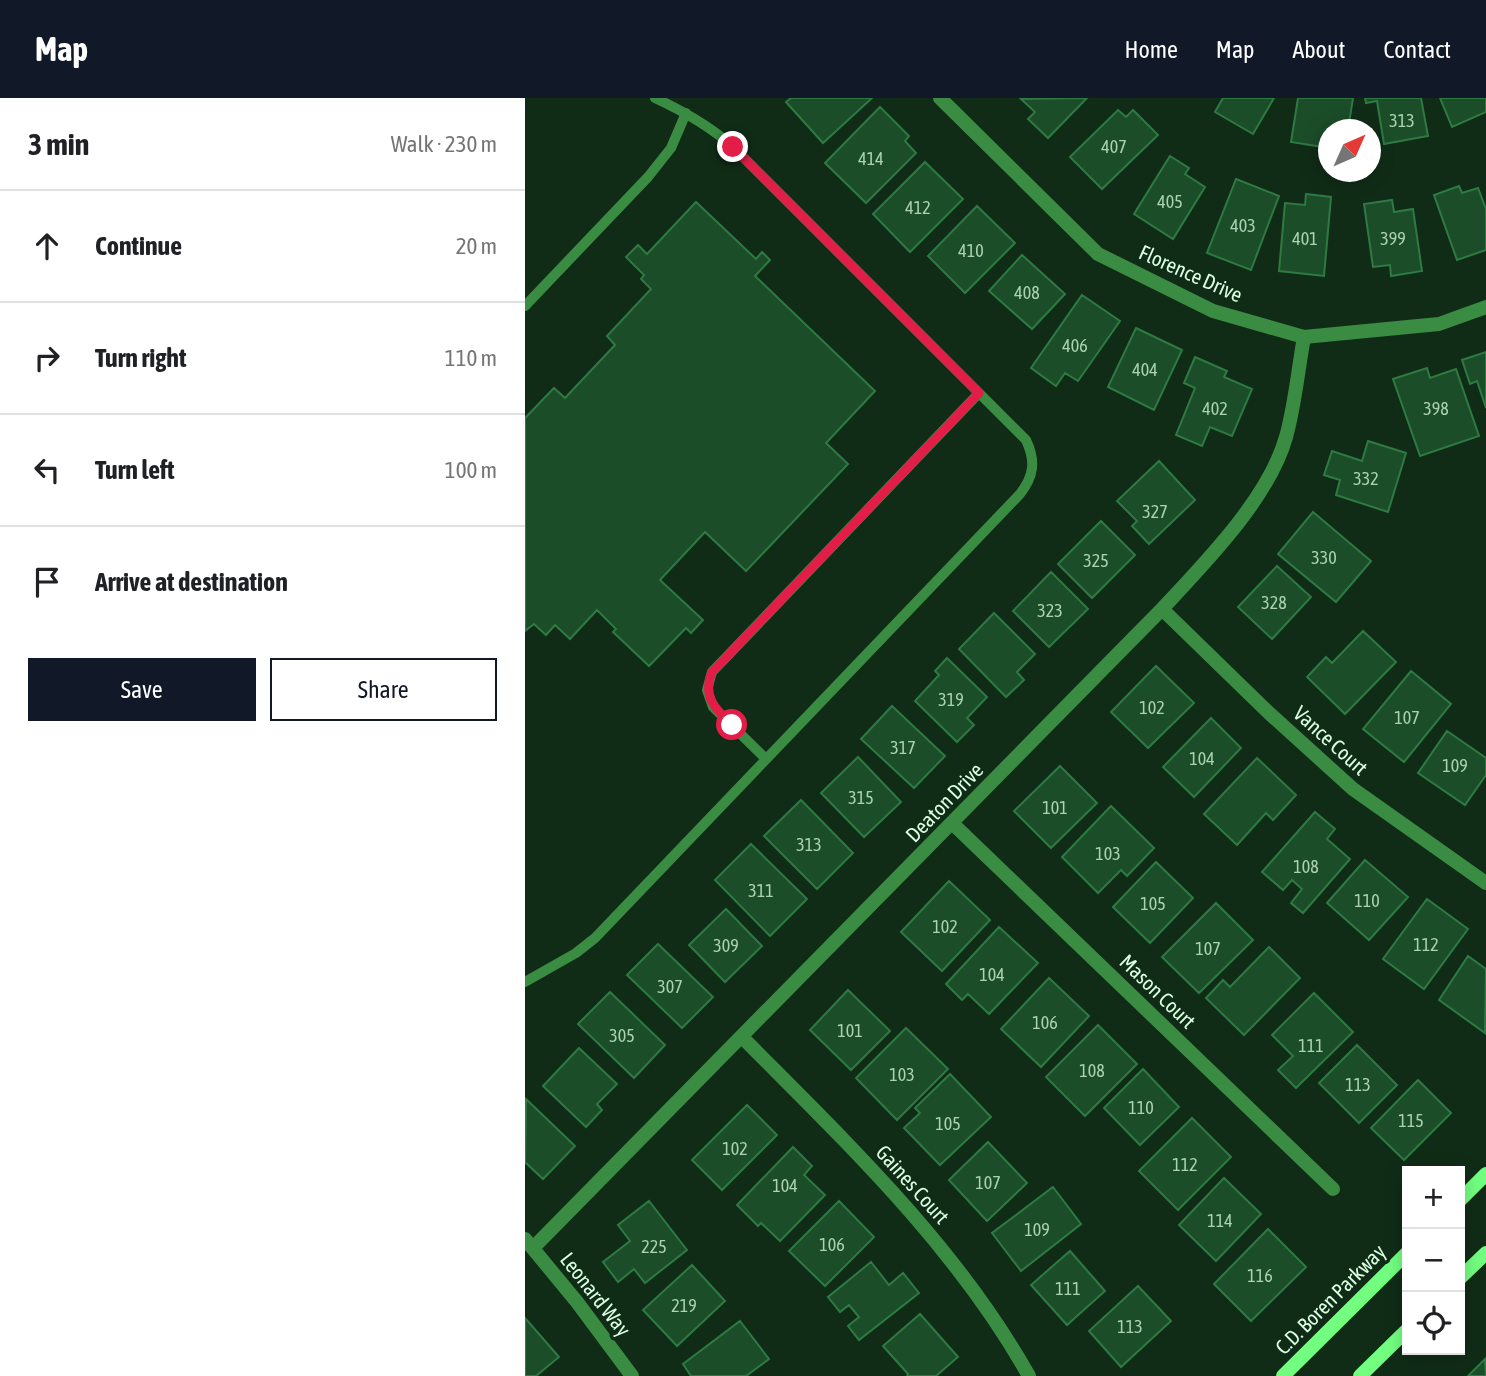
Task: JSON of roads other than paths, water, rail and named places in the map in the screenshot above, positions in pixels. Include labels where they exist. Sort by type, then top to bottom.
[{"type":"street","name":"Florence Drive","points":[[940,98],[1098,254],[1213,311],[1304,337],[1439,324],[1486,307]]},
{"type":"street","name":"Deaton Drive","points":[[529,1244],[743,1038],[1217,551],[1271,477],[1286,437],[1304,337]]},
{"type":"street","name":"Vance Court","points":[[1162,609],[1269,713],[1353,789],[1486,883]]},
{"type":"street","name":"Mason Court","points":[[953,822],[1333,1189]]},
{"type":"street","name":"Gaines Court","points":[[743,1038],[858,1154],[942,1248],[1007,1338],[1029,1376]]},
{"type":"street","points":[[1465,1195],[1486,1174]]},
{"type":"street","name":"Leonard Way","points":[[529,1244],[577,1302],[632,1376]]},
{"type":"street","points":[[1465,1273],[1486,1253]]},
{"type":"street","name":"C.D. Boren Parkway","points":[[1283,1376],[1402,1258]]},
{"type":"street","points":[[1360,1376],[1402,1335]]},
{"type":"lane","points":[[525,982],[595,939],[1027,485],[1034,462],[1026,440],[733,147],[719,134],[686,113],[655,98]]},
{"type":"lane","points":[[525,306],[649,177],[671,148],[686,113]]},
{"type":"lane","points":[[766,759],[713,706],[708,690],[712,672],[979,393]]}]
